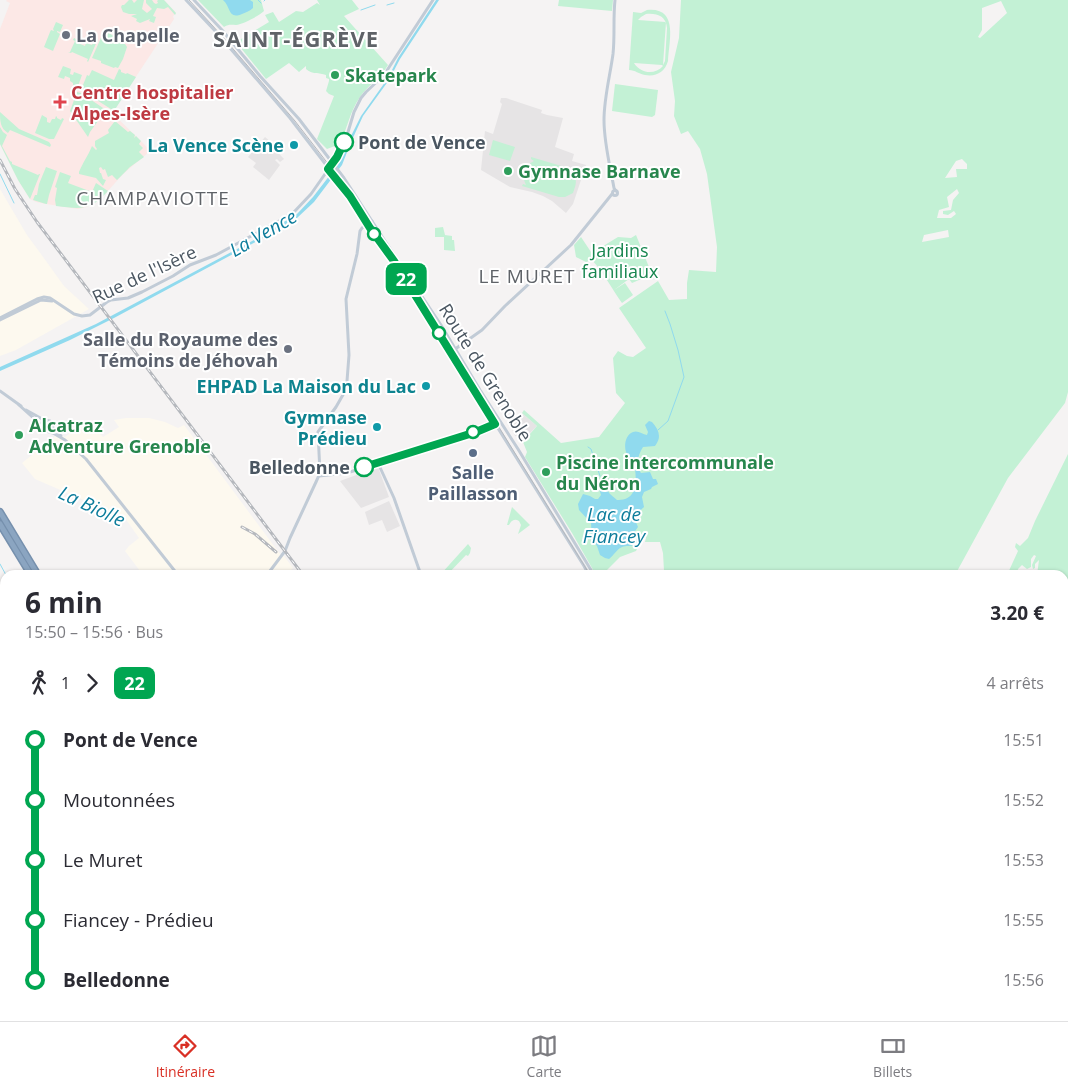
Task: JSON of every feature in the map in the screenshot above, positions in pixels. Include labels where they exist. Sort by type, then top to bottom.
[{"type":"highway","points":[[0,512],[35,570]]},
{"type":"highway","points":[[0,524],[28,570]]},
{"type":"street","name":"Route de Grenoble","points":[[186,0],[218,34],[290,118],[350,196],[402,273],[586,570]]},
{"type":"street","name":"Route de Grenoble","points":[[194,0],[299,119],[344,178],[456,348],[591,570]]},
{"type":"street","name":"Rue de l'Isère","points":[[0,319],[40,299],[55,301],[74,314],[86,316],[111,300],[123,299],[142,292],[190,265],[216,255],[294,212],[311,194],[333,164],[341,149],[361,98],[384,75],[433,0]]},
{"type":"street","points":[[451,352],[482,330],[508,303],[571,245],[614,193],[604,132],[604,119],[613,52],[615,0]]},
{"type":"street","points":[[271,570],[285,551],[319,476],[318,432],[336,408],[348,381],[349,355],[346,300],[357,254],[360,231],[372,221]]},
{"type":"street","points":[[0,391],[19,405],[44,420],[50,421],[52,426],[65,440],[86,459],[174,570]]},
{"type":"street","points":[[19,405],[43,430],[65,440]]},
{"type":"street","points":[[40,425],[44,420]]},
{"type":"street","points":[[319,476],[347,473],[496,425]]},
{"type":"street","points":[[48,431],[52,426]]},
{"type":"street","points":[[378,463],[394,498],[420,570]]},
{"type":"shaded area","name":"Centre hospitalier Alpes-Isère","points":[[7,0],[164,0],[176,13],[173,16],[174,19],[112,113],[150,151],[123,174],[106,193],[87,207],[78,209],[36,202],[30,199],[0,144],[0,29],[10,3]]},
{"type":"shaded area","points":[[501,98],[542,110],[541,113],[547,115],[563,118],[555,147],[574,154],[572,161],[586,165],[573,204],[566,213],[543,196],[510,187],[481,170],[485,131],[493,134],[502,104],[500,102]]},
{"type":"shaded area","points":[[265,137],[284,159],[280,162],[277,159],[275,160],[280,165],[269,180],[253,167],[256,163],[248,157]]},
{"type":"shaded area","points":[[0,189],[27,235],[64,286],[89,309],[16,350],[0,356]]},
{"type":"shaded area","points":[[522,413],[537,426],[528,435],[520,437],[515,436],[511,427]]},
{"type":"shaded area","points":[[149,418],[178,428],[184,425],[280,554],[284,556],[293,568],[291,570],[139,570],[125,551],[139,538],[125,518],[35,479],[22,463],[58,434],[65,437],[87,421],[103,437],[119,427],[114,420]]},
{"type":"shaded area","points":[[378,467],[389,497],[361,508],[340,481]]},
{"type":"shaded area","points":[[389,501],[400,526],[387,532],[382,520],[369,525],[365,512]]},
{"type":"green space","points":[[132,0],[134,3],[137,0],[144,0],[142,9],[147,13],[152,9],[146,3],[146,0],[152,0],[156,4],[158,0],[164,0],[176,13],[175,15],[168,7],[164,9],[157,8],[153,16],[156,17],[154,23],[149,21],[150,19],[140,23],[131,16],[137,14],[123,12],[122,5]]},
{"type":"green space","points":[[198,0],[261,0],[264,11],[243,23],[224,27]]},
{"type":"green space","points":[[317,0],[352,0],[359,9],[344,16],[388,65],[357,102],[340,144],[327,149],[317,139],[334,96],[326,91],[329,79],[326,78],[326,75],[311,72],[306,69],[306,66],[299,72],[289,63],[266,79],[236,42],[269,22],[265,15],[273,12],[279,22],[296,11],[303,12],[317,3],[320,5]]},
{"type":"green space","points":[[559,0],[613,0],[612,11],[558,6]]},
{"type":"green space","points":[[681,0],[1068,0],[1068,392],[1065,403],[1008,478],[958,570],[664,570],[660,542],[645,542],[646,538],[643,537],[636,551],[620,557],[607,570],[593,570],[525,457],[527,452],[521,437],[529,435],[537,426],[522,413],[524,410],[561,443],[599,437],[625,403],[616,393],[613,358],[618,351],[633,357],[646,348],[619,308],[658,281],[669,300],[687,299],[689,270],[716,272],[717,247],[707,174],[700,149],[688,131],[681,134],[674,116],[675,101],[671,72],[679,38]],"holes":[[[1001,1],[1007,13],[980,38],[978,37],[982,30],[982,8]],[[962,159],[967,164],[967,169],[956,169],[957,177],[945,178],[956,161]],[[957,189],[959,193],[953,200],[951,210],[943,211],[943,214],[948,215],[954,211],[956,214],[951,218],[937,218],[939,210],[949,207],[947,197]],[[948,230],[949,237],[922,242],[924,235]]]},
{"type":"green space","points":[[647,10],[664,14],[670,27],[667,65],[660,73],[653,75],[645,75],[629,70],[633,12],[641,13]],"holes":[[[646,14],[654,14],[663,18],[665,22],[638,20]],[[666,23],[665,61],[663,65]],[[634,63],[663,66],[652,72],[644,71]]]},
{"type":"green space","points":[[56,22],[63,25],[60,32],[57,31],[60,34],[53,51],[44,47],[51,30],[54,31]]},
{"type":"green space","points":[[104,31],[119,38],[118,42],[125,44],[127,47],[118,68],[92,58]]},
{"type":"green space","points":[[74,38],[78,40],[78,43],[85,46],[86,43],[92,45],[95,38],[98,39],[88,62],[88,59],[68,52],[70,52],[75,41],[73,40]]},
{"type":"green space","points":[[63,66],[71,69],[70,74],[73,75],[74,72],[82,75],[78,86],[73,85],[70,78],[65,76],[64,79],[58,77]]},
{"type":"green space","points":[[119,69],[121,72],[136,77],[114,111],[81,90],[87,75],[89,76],[92,70],[114,80]]},
{"type":"green space","points":[[615,84],[658,90],[655,115],[652,117],[612,111]]},
{"type":"green space","points":[[77,92],[106,110],[88,137],[70,111]]},
{"type":"green space","points":[[0,112],[19,129],[49,142],[50,147],[10,130],[8,133],[5,131],[0,121]]},
{"type":"green space","points":[[42,115],[50,123],[56,116],[61,120],[62,118],[64,119],[54,139],[49,139],[35,133]]},
{"type":"green space","points":[[115,121],[128,132],[130,131],[135,135],[134,138],[136,136],[141,141],[139,144],[143,148],[139,152],[144,157],[117,180],[112,175],[108,177],[105,169],[99,168],[103,179],[106,180],[103,186],[96,178],[79,174],[79,172],[92,146],[97,149],[95,141],[109,133],[108,130]]},
{"type":"green space","points":[[0,127],[7,135],[2,146],[12,164],[38,175],[40,174],[30,199],[0,144]]},
{"type":"green space","points":[[493,140],[515,147],[510,161],[489,155]]},
{"type":"green space","points":[[531,157],[575,170],[572,172],[576,182],[573,193],[565,197],[559,197],[522,186],[523,184],[526,185],[524,174],[526,168],[534,161]]},
{"type":"green space","points":[[46,167],[57,171],[47,204],[33,200],[35,195],[37,195]]},
{"type":"green space","points":[[60,172],[71,176],[68,183],[92,192],[96,183],[108,191],[102,198],[85,207],[56,206],[57,188],[55,187]]},
{"type":"green space","points":[[443,227],[445,235],[452,236],[452,240],[454,240],[455,251],[444,250],[444,237],[435,237],[435,228]]},
{"type":"green space","name":"Jardins familiaux","points":[[636,235],[651,272],[641,277],[641,280],[632,283],[629,279],[614,290],[625,283],[633,295],[622,303],[592,260],[586,262],[576,257],[574,245],[581,237],[591,252],[618,237],[631,238]]},
{"type":"green space","points":[[1068,454],[1068,570],[1038,570],[1039,560],[1033,569],[1032,565],[1036,556],[1034,555],[1031,559],[1031,567],[1027,569],[1022,565],[1018,570],[1009,570],[1018,551],[1015,547],[1016,543],[1020,546],[1028,538]]},
{"type":"green space","points":[[512,507],[530,525],[518,534],[521,525],[519,521],[514,520],[507,525]]},
{"type":"green space","points":[[468,544],[471,548],[468,556],[466,555],[452,570],[445,570]]},
{"type":"water","points":[[223,0],[250,0],[253,2],[253,8],[242,14],[234,15]]},
{"type":"water","points":[[436,0],[439,0],[400,59],[389,80],[363,116],[342,165],[314,202],[297,218],[114,318],[0,371],[0,367],[96,324],[254,240],[297,214],[340,162],[361,116],[388,78],[398,58]]},
{"type":"water","name":"Lac de Fiancey","points":[[649,421],[652,422],[659,434],[658,440],[655,446],[643,447],[638,467],[641,473],[650,472],[658,484],[644,492],[642,497],[644,507],[635,515],[638,527],[633,534],[637,541],[632,546],[620,548],[609,559],[605,558],[600,555],[597,546],[592,541],[591,523],[579,510],[578,504],[583,494],[598,499],[601,495],[599,488],[604,486],[617,500],[623,500],[632,495],[636,480],[635,469],[626,452],[626,441],[630,433],[633,432],[647,435],[648,432],[645,425]]},
{"type":"waterway","points":[[258,0],[261,3]]},
{"type":"waterway","points":[[387,5],[394,3]]},
{"type":"waterway","points":[[361,10],[375,5]]},
{"type":"waterway","points":[[0,174],[14,203]]},
{"type":"waterway","points":[[658,430],[668,421],[684,377],[678,350],[665,311]]},
{"type":"waterway","points":[[588,447],[591,449],[600,476]]},
{"type":"waterway","points":[[0,564],[3,570]]},
{"type":"tram line","points":[[189,0],[295,121],[349,191],[420,299],[587,570]]},
{"type":"railway","points":[[0,160],[15,189],[37,222],[299,570]]},
{"type":"railway","points":[[242,527],[255,534],[276,552]]},
{"type":"bus line","name":"22","points":[[344,142],[337,157],[328,169],[350,196],[394,261],[495,424],[476,432],[364,467]]},
{"type":"place","name":"La Chapelle","points":[[66,35]]},
{"type":"place","name":"Skatepark","points":[[335,75]]},
{"type":"place","name":"Centre hospitalier Alpes-Isère","points":[[60,102]]},
{"type":"place","name":"Pont de Vence","points":[[344,142]]},
{"type":"place","name":"La Vence Scène","points":[[294,145]]},
{"type":"place","name":"Gymnase Barnave","points":[[508,171]]},
{"type":"place","name":"Salle du Royaume des Témoins de Jéhovah","points":[[288,349]]},
{"type":"place","name":"EHPAD La Maison du Lac","points":[[426,386]]},
{"type":"place","name":"Gymnase Prédieu","points":[[377,427]]},
{"type":"place","name":"Alcatraz Adventure Grenoble","points":[[19,435]]},
{"type":"place","name":"Salle Paillasson","points":[[473,453]]},
{"type":"place","name":"Belledonne","points":[[364,467]]},
{"type":"place","name":"Piscine intercommunale du Néron","points":[[546,472]]},
{"type":"district","name":"SAINT-ÉGRÈVE","points":[[296,38]]},
{"type":"district","name":"CHAMPAVIOTTE","points":[[153,198]]},
{"type":"district","name":"LE MURET","points":[[527,276]]},
{"type":"water label","name":"La Vence","points":[[263,233]]},
{"type":"water label","name":"La Biolle","points":[[92,506]]}]
